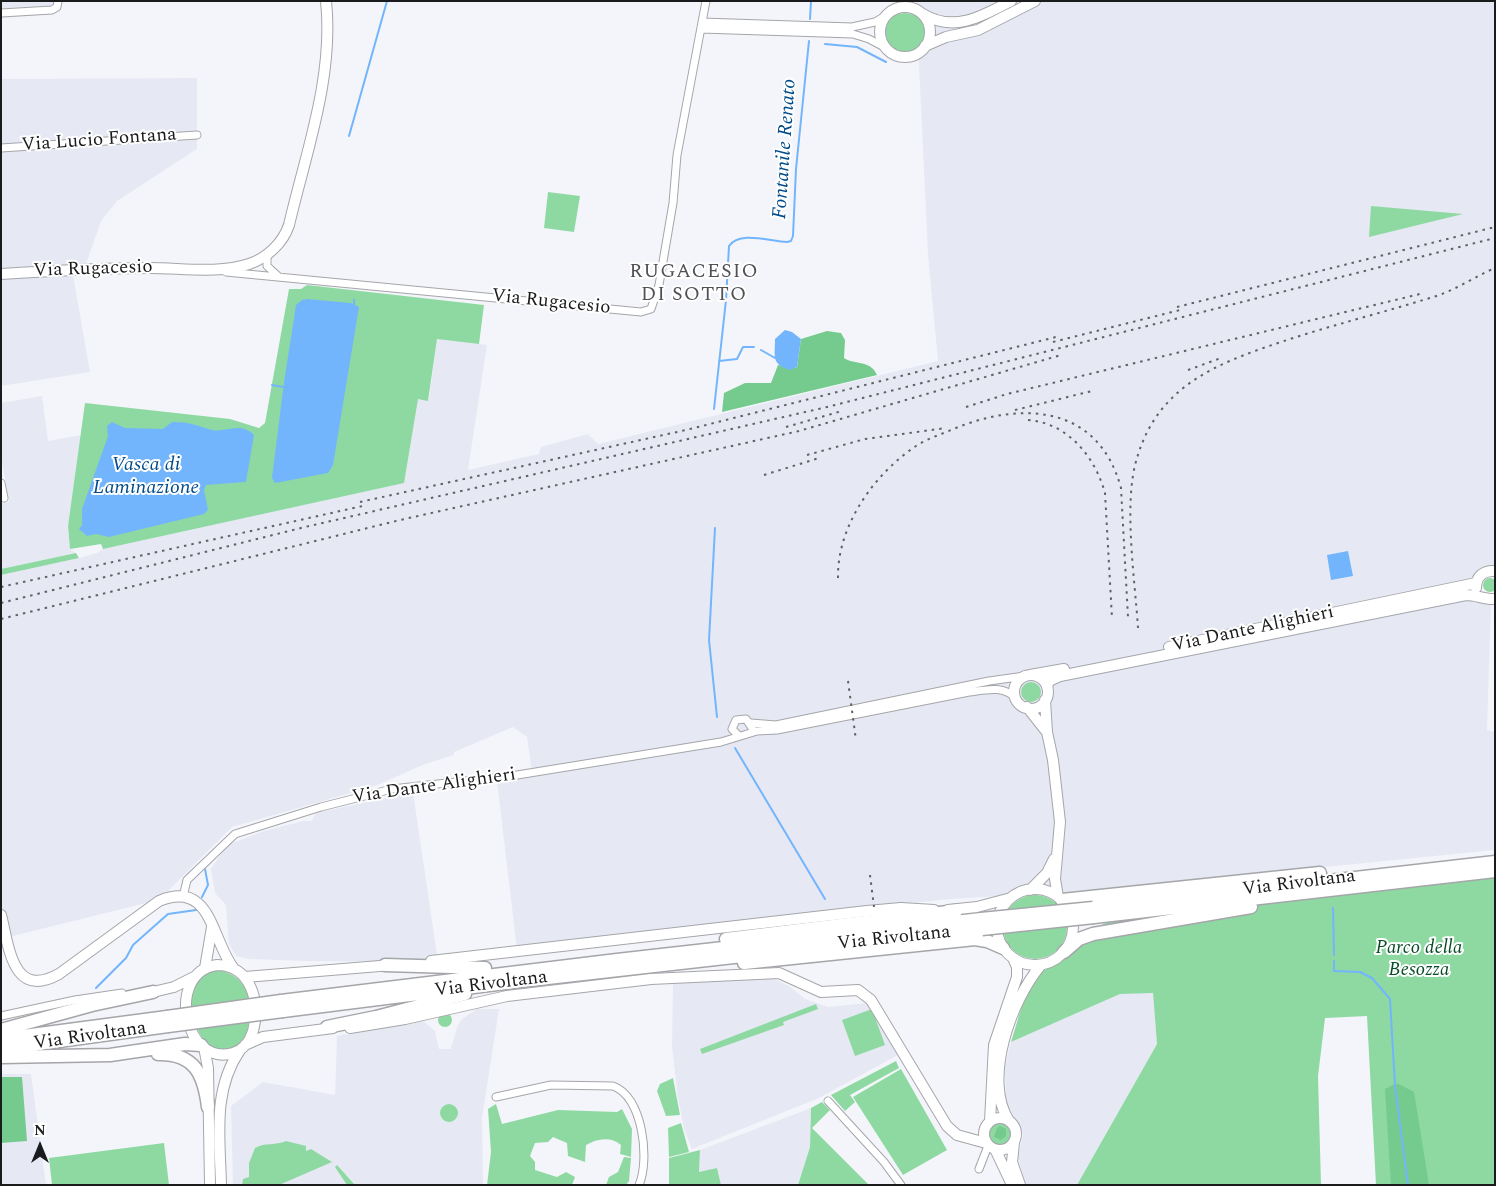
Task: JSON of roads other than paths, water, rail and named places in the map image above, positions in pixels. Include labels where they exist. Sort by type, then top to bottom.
[{"type":"highway","points":[[1060,898],[1402,866],[1445,868],[1495,862]]},
{"type":"highway","name":"Via Rivoltana","points":[[1093,912],[1445,868]]},
{"type":"highway","points":[[1064,952],[1079,939],[1093,934],[1293,900],[1400,887],[1433,878],[1495,872]]},
{"type":"highway","name":"Via Rivoltana","points":[[1093,912],[1433,878]]},
{"type":"highway","points":[[649,956],[680,946],[956,911]]},
{"type":"highway","points":[[982,924],[1093,912]]},
{"type":"highway","name":"Via Rivoltana","points":[[1,1039],[168,1021],[649,956],[982,924]]},
{"type":"highway","name":"Via Rivoltana","points":[[282,1006],[562,976],[982,924]]},
{"type":"highway","points":[[630,968],[662,970],[781,960],[975,939],[987,941],[1003,948]]},
{"type":"highway","points":[[385,965],[486,968],[617,960]]},
{"type":"highway","points":[[327,1027],[376,1017],[472,992],[518,986],[562,976]]},
{"type":"highway","points":[[1,1030],[92,1004],[153,992]]},
{"type":"highway","name":"Via Rivoltana","points":[[1,1049],[168,1021]]},
{"type":"highway","points":[[123,1054],[185,1044],[202,1046]]},
{"type":"highway","points":[[1,1057],[169,1054],[189,1061],[201,1075],[208,1107]]},
{"type":"street","points":[[1,13],[52,10],[57,7],[58,1]]},
{"type":"street","points":[[282,277],[268,268],[266,258],[280,242],[289,225],[321,92],[328,49],[326,1]]},
{"type":"street","name":"Via Rugacesio","points":[[185,268],[641,312],[651,309],[658,293],[673,203],[677,155],[706,1]]},
{"type":"street","points":[[702,26],[852,27],[875,22],[885,16],[896,5],[917,8],[934,20],[958,23],[982,16],[1012,1]]},
{"type":"street","points":[[702,26],[853,34],[869,39],[895,55],[905,57],[916,54],[926,46],[946,37],[978,30],[1035,1]]},
{"type":"street","points":[[917,8],[930,29],[926,46]]},
{"type":"street","points":[[885,16],[881,24],[880,34],[886,48]]},
{"type":"street","name":"Via Lucio Fontana","points":[[1,148],[197,135]]},
{"type":"street","name":"Via Rugacesio","points":[[1,274],[122,268],[239,267],[266,258]]},
{"type":"street","points":[[1,484],[4,498]]},
{"type":"street","name":"Via Dante Alighieri","points":[[750,733],[777,730],[843,714],[1476,583],[1482,574],[1495,571]]},
{"type":"street","points":[[1476,583],[1480,595]]},
{"type":"street","name":"Via Dante Alighieri","points":[[1047,687],[1049,680],[1060,676],[1466,595],[1480,595],[1494,600]]},
{"type":"street","points":[[1013,958],[1027,964],[1042,965],[1053,961],[1064,952],[1072,939],[1073,924],[1069,910],[1060,898],[1055,876],[1059,811],[1053,760],[1046,732],[1045,700],[1047,687],[1041,678],[1028,676],[1016,685],[1016,698],[1046,732]]},
{"type":"street","name":"Via Dante Alighieri","points":[[968,689],[1000,689],[1009,692],[1016,698]]},
{"type":"street","points":[[1026,708],[1038,707],[1045,700]]},
{"type":"street","name":"Via Dante Alighieri","points":[[751,723],[776,724],[843,714]]},
{"type":"street","points":[[721,742],[732,729],[734,722],[740,718],[746,719],[751,723],[750,733],[745,737],[738,736],[732,729]]},
{"type":"street","name":"Via Dante Alighieri","points":[[182,896],[187,880],[235,834],[365,795],[392,789],[511,776],[721,742],[738,736]]},
{"type":"street","points":[[245,977],[569,947],[867,911],[901,908],[956,911],[1011,898],[1030,890],[1051,868],[1058,849]]},
{"type":"street","points":[[1030,890],[1046,891],[1060,898]]},
{"type":"street","points":[[1,915],[13,962],[20,973],[32,981],[46,980],[58,974],[159,901],[182,896],[198,902],[206,912],[226,958],[234,969]]},
{"type":"street","points":[[1011,898],[1000,912],[997,923],[998,937],[1003,948],[1013,958],[1017,967],[1017,977],[994,1045],[990,1121],[984,1131],[1012,1185]]},
{"type":"street","points":[[205,968],[212,926]]},
{"type":"street","points":[[153,992],[174,987],[194,977],[205,968],[221,964],[234,969],[245,977],[253,990],[256,1010],[253,1030],[227,1072],[222,1090],[221,1185]]},
{"type":"street","points":[[1020,1185],[1012,1162],[1015,1129],[1009,1121],[1000,1098],[1000,1061],[1015,1006],[1030,977],[1042,965]]},
{"type":"street","points":[[202,1046],[222,1055],[263,1037],[327,1027],[348,1028],[405,1019],[507,996],[651,979],[779,973],[821,992],[858,990],[871,1000],[946,1126],[957,1134],[991,1147],[1008,1148],[1014,1143]]},
{"type":"street","points":[[194,977],[187,992],[186,1012],[191,1032],[202,1046],[208,1064],[210,1185]]},
{"type":"street","name":"Via Rivoltana","points":[[1,1016],[90,997],[153,992]]},
{"type":"street","points":[[496,1097],[550,1085],[620,1089],[633,1107],[643,1131],[642,1177],[639,1185]]},
{"type":"street","points":[[828,1101],[884,1162],[900,1185]]},
{"type":"street","points":[[990,1121],[997,1118],[1009,1121]]},
{"type":"water","points":[[302,300],[351,303],[359,307],[333,465],[328,473],[275,483],[272,478],[296,305]]},
{"type":"water","points":[[785,330],[792,332],[801,339],[797,367],[790,370],[784,368],[775,359],[775,339]]},
{"type":"water","name":"Vasca di Laminazione","points":[[112,422],[125,428],[163,429],[172,422],[189,423],[217,431],[238,428],[249,431],[254,435],[246,482],[206,485],[204,490],[208,510],[204,514],[109,537],[96,534],[87,536],[79,529],[82,525],[82,509],[108,436],[107,426]]},
{"type":"water","points":[[1348,551],[1353,576],[1331,580],[1327,555]]},
{"type":"waterway","points":[[349,136],[387,1]]},
{"type":"waterway","name":"Fontanile Renato","points":[[810,19],[811,1]]},
{"type":"waterway","name":"Fontanile Renato","points":[[714,409],[726,300],[729,246],[734,241],[740,239],[756,238],[787,242],[791,241],[793,236],[796,169],[809,41]]},
{"type":"waterway","points":[[825,44],[857,47],[886,62]]},
{"type":"waterway","points":[[719,361],[737,359],[743,347],[754,347]]},
{"type":"waterway","points":[[761,350],[775,358]]},
{"type":"waterway","points":[[272,385],[283,387]]},
{"type":"waterway","points":[[715,528],[709,640],[717,717]]},
{"type":"waterway","points":[[735,748],[825,899]]},
{"type":"waterway","points":[[202,897],[208,885],[205,869]]},
{"type":"waterway","points":[[1333,908],[1334,955]]},
{"type":"waterway","points":[[96,988],[126,958],[133,945],[168,914],[196,910]]},
{"type":"waterway","points":[[1334,961],[1334,971],[1360,972],[1372,978],[1390,999],[1395,1086],[1408,1185]]},
{"type":"railway","points":[[1177,307],[1495,227]]},
{"type":"railway","points":[[1,603],[305,527],[827,407],[1495,238]]},
{"type":"railway","points":[[1138,628],[1130,518],[1133,476],[1137,458],[1147,432],[1160,411],[1196,379],[1216,367],[1239,357],[1305,334],[1441,294],[1495,268]]},
{"type":"railway","points":[[966,407],[1007,394],[1424,293]]},
{"type":"railway","points":[[1053,342],[1184,309]]},
{"type":"railway","points":[[360,502],[686,430],[1060,336]]},
{"type":"railway","points":[[1,619],[400,520],[799,431],[1061,355]]},
{"type":"railway","points":[[1188,370],[1221,358]]},
{"type":"railway","points":[[1015,410],[1092,391]]},
{"type":"railway","points":[[786,427],[842,411]]},
{"type":"railway","points":[[838,578],[839,559],[844,539],[861,503],[886,471],[916,446],[951,430],[1003,415],[1029,413],[1053,416],[1075,425],[1094,439],[1110,460],[1121,488],[1128,617]]},
{"type":"railway","points":[[1028,420],[1056,428],[1078,444],[1087,455],[1100,480],[1105,493],[1112,618]]},
{"type":"railway","points":[[807,455],[865,439],[946,428]]},
{"type":"railway","points":[[764,475],[819,458]]},
{"type":"railway","points":[[1,587],[367,505]]},
{"type":"railway","points":[[848,681],[856,740]]},
{"type":"railway","points":[[870,875],[874,907]]},
{"type":"district","name":"RUGACESIO DI SOTTO","points":[[694,284]]},
{"type":"park label","name":"Parco della Besozza","points":[[1419,960]]}]
